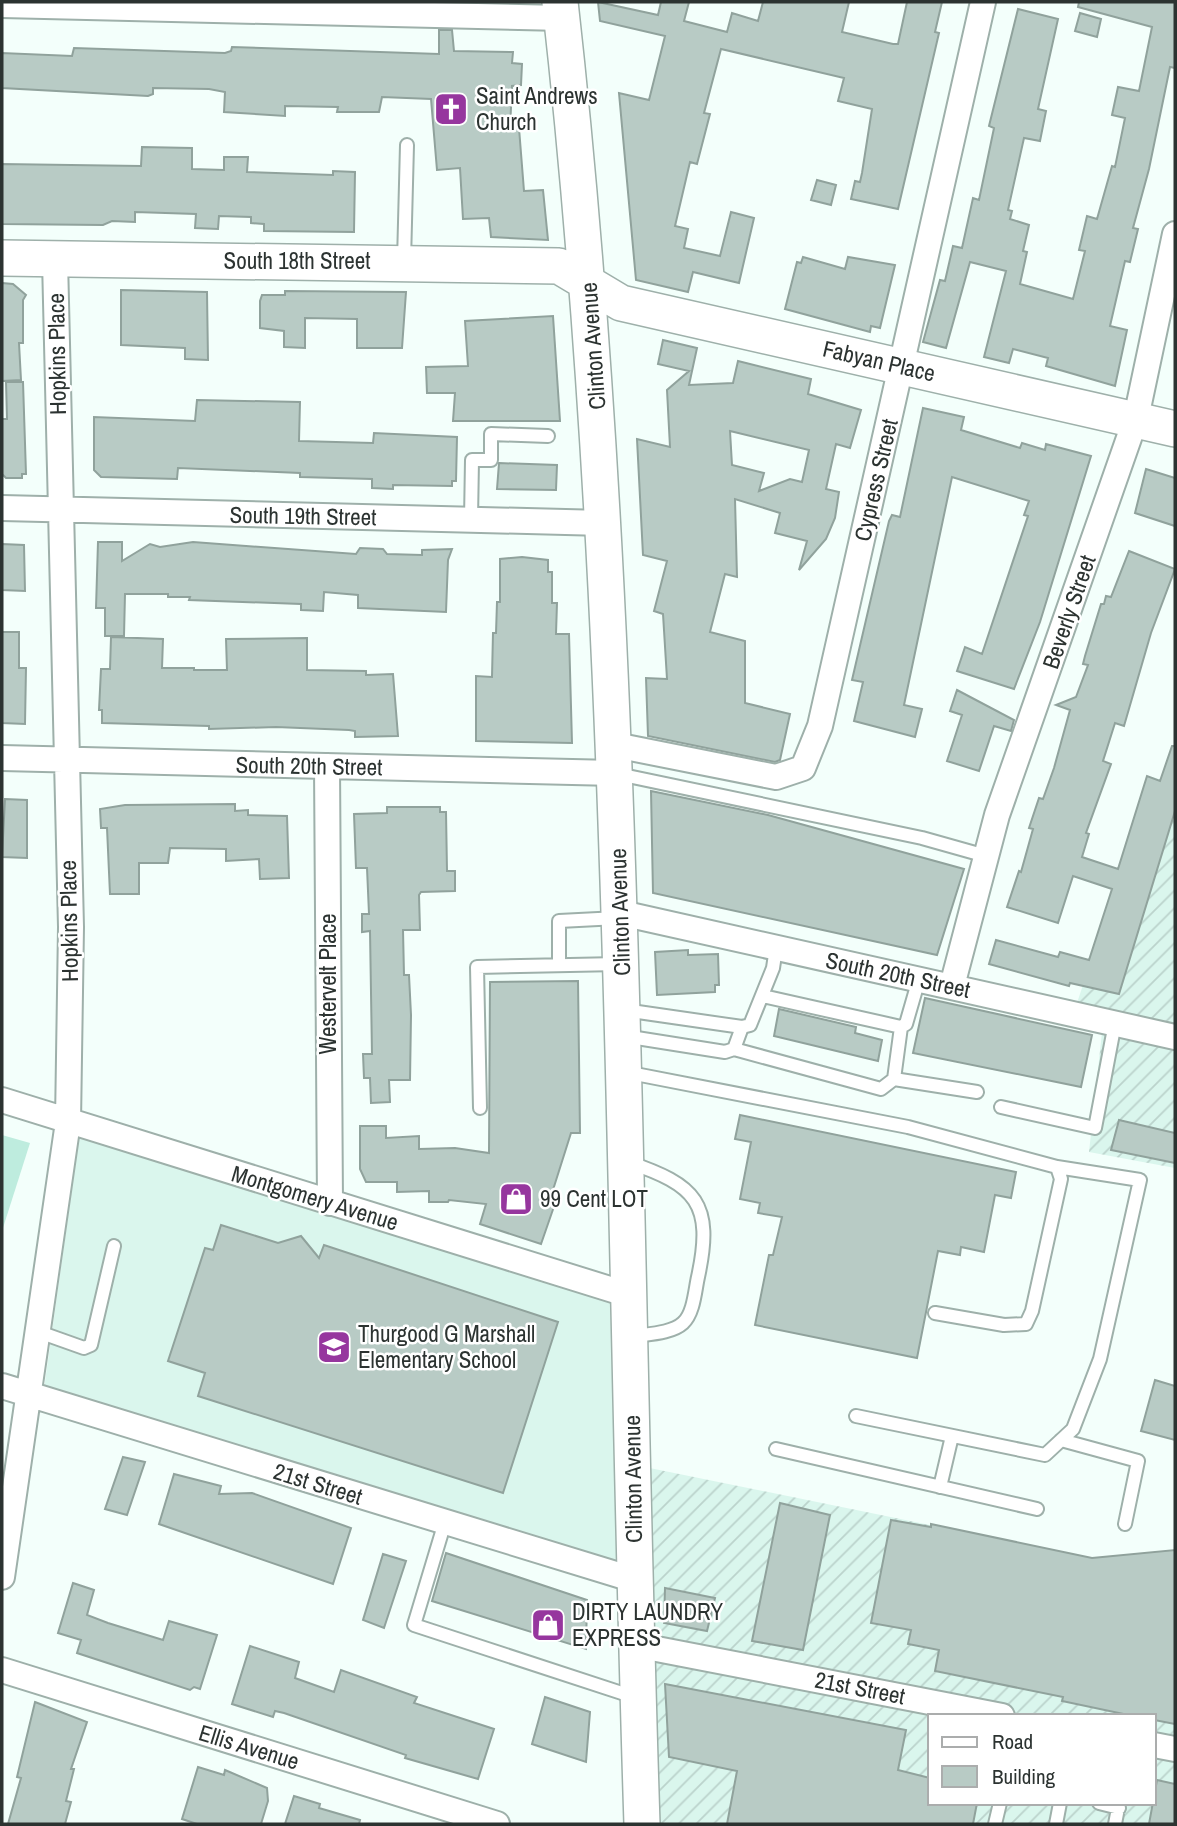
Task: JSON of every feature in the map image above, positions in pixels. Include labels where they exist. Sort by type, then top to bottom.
[{"type":"main road","name":"Clinton Avenue","points":[[561,10],[589,282],[604,523],[622,915],[642,1824]]},
{"type":"main road","name":"South 18th Street","points":[[2,258],[404,261],[559,266],[589,282]]},
{"type":"main road","name":"Fabyan Place","points":[[589,282],[621,303],[1175,429]]},
{"type":"street","name":"Cypress Street","points":[[615,759],[776,777],[803,768],[820,726],[984,2]]},
{"type":"street","points":[[2,5],[561,10]]},
{"type":"street","name":"Beverly Street","points":[[951,986],[998,815],[1136,418],[1175,234]]},
{"type":"street","name":"Hopkins Place","points":[[2,1577],[68,1122],[71,927],[55,260]]},
{"type":"street","name":"South 19th Street","points":[[2,508],[604,523]]},
{"type":"street","name":"South 20th Street","points":[[2,758],[327,766],[615,759]]},
{"type":"street","name":"Westervelt Place","points":[[327,766],[330,1203]]},
{"type":"street","name":"South 20th Street","points":[[622,915],[1175,1037]]},
{"type":"street","name":"Montgomery Avenue","points":[[2,1100],[629,1294]]},
{"type":"street","name":"21st Street","points":[[2,1387],[635,1580]]},
{"type":"street","name":"21st Street","points":[[636,1645],[992,1714]]},
{"type":"street","name":"Ellis Avenue","points":[[2,1670],[497,1824]]},
{"type":"street","points":[[1156,1745],[1175,1749]]},
{"type":"lane","points":[[404,261],[407,145]]},
{"type":"lane","points":[[471,520],[472,460],[491,460],[491,434],[548,436]]},
{"type":"lane","points":[[615,759],[986,856]]},
{"type":"lane","points":[[559,964],[559,921],[622,915]]},
{"type":"lane","points":[[624,1023],[742,1027],[750,1025],[773,968],[776,948]]},
{"type":"lane","points":[[480,1108],[477,967],[622,964]]},
{"type":"lane","points":[[763,996],[901,1027],[906,1024],[919,979]]},
{"type":"lane","points":[[624,1023],[725,1052],[734,1049],[881,1089],[894,1079],[901,1027]]},
{"type":"lane","points":[[1001,1107],[1095,1129],[1115,1024]]},
{"type":"lane","points":[[734,1049],[742,1027]]},
{"type":"lane","points":[[625,1072],[908,1127],[1057,1167],[1140,1180],[1100,1359],[1073,1429],[1045,1455],[856,1416]]},
{"type":"lane","points":[[894,1079],[977,1092]]},
{"type":"lane","points":[[627,1162],[663,1174],[691,1195],[700,1208],[705,1246],[692,1304],[683,1323],[665,1331],[630,1337]]},
{"type":"lane","points":[[936,1313],[1004,1325],[1026,1324],[1032,1311],[1060,1179],[1057,1167]]},
{"type":"lane","points":[[39,1332],[84,1348],[91,1345],[114,1246]]},
{"type":"lane","points":[[940,1487],[952,1436]]},
{"type":"lane","points":[[1061,1440],[1138,1461],[1125,1524]]},
{"type":"lane","points":[[776,1449],[1037,1509]]},
{"type":"lane","points":[[445,1522],[414,1625],[638,1698]]},
{"type":"lane","points":[[995,1824],[1000,1805]]},
{"type":"lane","points":[[1056,1824],[1060,1805]]},
{"type":"lane","points":[[1115,1824],[1119,1805]]},
{"type":"shaded area","points":[[1152,777],[1175,784],[1175,1168],[1089,1152],[1104,1014],[1076,1006]]},
{"type":"shaded area","name":"Thurgood G Marshall Elementary School","points":[[80,1131],[617,1304],[620,1563],[44,1389]]},
{"type":"shaded area","points":[[2,1135],[30,1143],[2,1231]]},
{"type":"shaded area","points":[[625,1463],[1092,1558],[1175,1550],[1175,1824],[635,1824]]},
{"type":"building","points":[[598,2],[658,15],[661,2],[689,2],[684,21],[727,32],[732,13],[758,21],[763,2],[849,2],[842,32],[898,44],[907,2],[942,2],[935,32],[939,33],[898,209],[851,199],[855,181],[860,182],[872,109],[838,101],[844,78],[721,49],[704,113],[710,114],[697,164],[690,162],[675,226],[688,229],[684,248],[720,256],[731,212],[754,218],[739,283],[693,272],[688,292],[636,280],[619,93],[649,100],[665,36],[600,21]]},
{"type":"building","points":[[1079,2],[1175,2],[1175,68],[1170,67],[1149,169],[1133,228],[1138,229],[1130,262],[1125,261],[1110,326],[1127,330],[1115,386],[1046,366],[1048,358],[1013,349],[1009,363],[984,357],[1006,271],[970,262],[946,348],[923,342],[940,280],[945,281],[953,246],[962,248],[973,198],[979,200],[994,128],[989,126],[1018,9],[1058,19],[1038,109],[1046,111],[1040,141],[1024,138],[1008,210],[1012,211],[1010,219],[1029,225],[1020,284],[1073,299],[1085,251],[1079,250],[1087,216],[1097,219],[1112,166],[1115,167],[1125,118],[1112,115],[1118,87],[1139,91],[1152,27],[1078,7]]},
{"type":"building","points":[[1080,13],[1101,19],[1097,37],[1075,31]]},
{"type":"building","points":[[439,30],[452,30],[454,51],[513,52],[512,63],[522,64],[521,85],[512,86],[510,129],[519,128],[524,191],[543,190],[548,240],[491,237],[489,218],[463,219],[460,168],[437,170],[431,99],[382,97],[379,112],[337,112],[338,107],[285,106],[285,116],[224,112],[225,92],[209,89],[153,88],[153,94],[148,96],[2,88],[2,53],[72,56],[74,48],[225,53],[231,51],[232,47],[439,54]]},
{"type":"building","points":[[142,147],[192,148],[192,169],[224,170],[224,157],[248,157],[247,172],[333,175],[333,171],[355,172],[354,232],[264,231],[264,224],[251,223],[251,217],[219,216],[218,229],[195,228],[196,214],[135,212],[135,222],[112,221],[103,225],[2,224],[2,164],[141,166]]},
{"type":"building","points":[[817,180],[836,185],[831,205],[811,200]]},
{"type":"building","points":[[803,257],[845,269],[848,257],[895,265],[880,328],[871,326],[870,332],[785,309],[797,262],[801,263]]},
{"type":"building","points":[[2,283],[13,284],[26,295],[23,300],[23,343],[19,343],[21,380],[2,381]]},
{"type":"building","points":[[121,290],[207,292],[208,360],[185,359],[185,348],[121,345]]},
{"type":"building","points":[[285,291],[406,292],[402,348],[357,348],[357,319],[305,318],[305,348],[284,347],[284,331],[260,328],[260,301],[262,295],[285,295]]},
{"type":"building","points":[[553,316],[560,421],[453,421],[455,393],[427,393],[426,367],[468,366],[465,321]]},
{"type":"building","points":[[663,340],[697,348],[689,385],[733,383],[738,361],[811,379],[808,394],[861,410],[850,448],[836,444],[826,489],[839,492],[835,518],[826,539],[799,570],[807,541],[775,533],[780,513],[735,499],[737,577],[725,574],[710,632],[745,641],[745,703],[790,714],[780,760],[775,762],[648,736],[646,678],[667,679],[663,614],[654,611],[667,561],[643,555],[637,439],[670,447],[667,390],[689,371],[658,364]],"holes":[[[730,431],[809,450],[802,482],[790,479],[759,491],[764,473],[732,465]]]},
{"type":"building","points":[[6,382],[23,382],[26,474],[22,474],[22,478],[6,478],[2,474],[2,419],[7,419]]},
{"type":"building","points":[[197,400],[300,402],[299,441],[373,443],[374,433],[457,437],[456,481],[452,481],[452,486],[393,485],[393,489],[372,488],[372,479],[300,477],[300,473],[178,468],[177,479],[101,477],[94,470],[94,417],[195,421]]},
{"type":"building","points":[[923,408],[964,417],[961,430],[1020,448],[1022,443],[1045,450],[1046,444],[1091,456],[1040,622],[1014,689],[957,671],[965,647],[982,654],[1028,516],[1024,515],[1029,501],[952,477],[904,705],[922,709],[915,737],[854,721],[863,682],[852,680],[889,521],[892,515],[900,517]]},
{"type":"building","points":[[499,463],[557,465],[556,490],[497,489]]},
{"type":"building","points":[[1146,469],[1175,478],[1175,526],[1135,513]]},
{"type":"building","points":[[98,542],[122,542],[122,561],[150,544],[160,547],[193,542],[356,554],[360,548],[383,549],[387,554],[422,555],[422,550],[452,549],[448,560],[446,612],[358,608],[358,595],[324,592],[323,611],[301,610],[301,604],[189,600],[190,597],[168,597],[168,594],[125,594],[124,636],[105,636],[105,608],[96,608]]},
{"type":"building","points":[[2,544],[24,545],[25,591],[2,590]]},
{"type":"building","points":[[1129,551],[1175,569],[1151,633],[1124,726],[1115,723],[1103,761],[1111,764],[1086,833],[1089,834],[1082,857],[1118,869],[1147,776],[1160,781],[1172,746],[1175,746],[1175,811],[1119,994],[1070,983],[1069,986],[989,964],[996,940],[1058,957],[1060,952],[1089,960],[1112,889],[1073,876],[1058,923],[1007,907],[1019,871],[1021,872],[1033,829],[1029,828],[1039,798],[1043,799],[1054,768],[1070,710],[1056,705],[1076,697],[1088,665],[1083,664],[1101,604],[1104,604],[1106,596],[1111,597]]},
{"type":"building","points":[[522,557],[548,560],[548,572],[552,572],[552,603],[557,603],[556,634],[569,634],[572,743],[476,741],[476,676],[492,677],[493,633],[496,633],[497,602],[500,602],[500,559]]},
{"type":"building","points":[[2,632],[19,632],[19,668],[26,668],[25,724],[2,723]]},
{"type":"building","points":[[111,637],[163,639],[162,668],[194,670],[227,670],[226,639],[307,638],[307,670],[366,671],[366,675],[393,674],[398,736],[355,737],[355,731],[349,730],[276,727],[209,729],[209,726],[102,723],[102,710],[99,710],[101,669],[110,669]]},
{"type":"building","points":[[957,690],[1014,720],[1011,731],[994,726],[979,771],[947,761],[962,715],[950,711]]},
{"type":"building","points":[[651,791],[768,815],[964,869],[937,955],[653,893]]},
{"type":"building","points":[[5,799],[27,800],[27,858],[2,857]]},
{"type":"building","points":[[235,804],[235,811],[248,810],[248,815],[287,816],[289,878],[260,879],[259,859],[226,861],[226,849],[170,848],[168,863],[139,863],[139,894],[110,894],[107,828],[101,828],[100,809],[125,805]]},
{"type":"building","points":[[387,807],[440,807],[440,812],[446,812],[447,871],[455,871],[455,891],[421,892],[420,930],[403,930],[404,975],[409,975],[411,1015],[410,1080],[389,1080],[390,1102],[371,1103],[370,1078],[364,1078],[363,1054],[372,1054],[370,931],[362,932],[362,914],[369,914],[367,868],[356,868],[354,814],[387,813]]},
{"type":"building","points":[[688,950],[688,955],[718,954],[719,985],[715,985],[715,992],[657,995],[655,952]]},
{"type":"building","points":[[578,981],[580,1133],[571,1133],[552,1193],[558,1195],[541,1244],[480,1224],[486,1204],[449,1200],[429,1202],[429,1191],[397,1192],[397,1182],[366,1182],[360,1169],[360,1126],[386,1126],[386,1138],[419,1136],[419,1149],[455,1148],[489,1153],[490,982]]},
{"type":"building","points":[[925,998],[1092,1035],[1081,1087],[913,1053]]},
{"type":"building","points":[[779,1009],[856,1027],[855,1033],[882,1040],[878,1061],[774,1036]]},
{"type":"building","points":[[740,1115],[1016,1172],[1011,1198],[995,1195],[984,1252],[961,1247],[960,1255],[938,1251],[917,1358],[755,1325],[769,1255],[773,1255],[782,1217],[758,1213],[760,1203],[740,1199],[751,1142],[735,1139]]},
{"type":"building","points":[[1119,1120],[1175,1133],[1175,1163],[1111,1150]]},
{"type":"building","points":[[221,1225],[278,1243],[301,1236],[319,1258],[324,1245],[558,1322],[503,1493],[198,1396],[205,1373],[168,1361],[205,1248],[213,1250]]},
{"type":"building","points":[[1155,1380],[1175,1386],[1175,1440],[1141,1431]]},
{"type":"building","points":[[123,1457],[145,1462],[127,1515],[105,1509]]},
{"type":"building","points":[[174,1474],[221,1486],[219,1494],[252,1493],[351,1528],[333,1584],[159,1524]]},
{"type":"building","points":[[780,1503],[830,1515],[803,1650],[752,1641]]},
{"type":"building","points":[[891,1520],[931,1527],[931,1524],[1092,1558],[1175,1550],[1175,1724],[1156,1720],[1156,1714],[1124,1714],[1062,1701],[1063,1697],[935,1671],[939,1650],[908,1644],[911,1630],[871,1623]]},
{"type":"building","name":"DIRTY LAUNDRY EXPRESS","points":[[446,1553],[587,1600],[586,1649],[432,1601]]},
{"type":"building","points":[[383,1554],[406,1561],[384,1628],[363,1620]]},
{"type":"building","points":[[73,1583],[94,1590],[87,1615],[108,1623],[163,1640],[169,1621],[217,1635],[200,1689],[194,1687],[190,1690],[77,1653],[81,1640],[58,1633]]},
{"type":"building","points":[[665,1588],[715,1598],[707,1631],[664,1623]]},
{"type":"building","points":[[250,1646],[299,1662],[295,1678],[334,1692],[341,1670],[417,1697],[414,1703],[494,1729],[478,1779],[405,1758],[406,1755],[284,1713],[275,1711],[273,1717],[232,1704]]},
{"type":"building","points":[[665,1684],[906,1730],[898,1770],[928,1778],[928,1805],[977,1805],[973,1824],[727,1824],[737,1771],[669,1757]]},
{"type":"building","points":[[545,1697],[590,1712],[586,1762],[532,1744]]},
{"type":"building","points":[[35,1702],[87,1722],[71,1769],[74,1769],[66,1801],[71,1802],[65,1824],[8,1824],[21,1778],[17,1777]]},
{"type":"building","points":[[198,1767],[224,1775],[225,1770],[267,1788],[268,1801],[261,1824],[197,1824],[182,1819]]},
{"type":"building","points":[[1157,1780],[1175,1784],[1175,1824],[1149,1824],[1152,1805],[1156,1805]]},
{"type":"building","points":[[294,1796],[320,1804],[319,1808],[360,1820],[359,1824],[285,1824]]},
{"type":"place","name":"Saint Andrews Church","points":[[451,109]]},
{"type":"place","name":"99 Cent LOT","points":[[516,1199]]},
{"type":"place","name":"Thurgood G Marshall Elementary School","points":[[334,1347]]},
{"type":"place","name":"DIRTY LAUNDRY EXPRESS","points":[[548,1625]]}]
